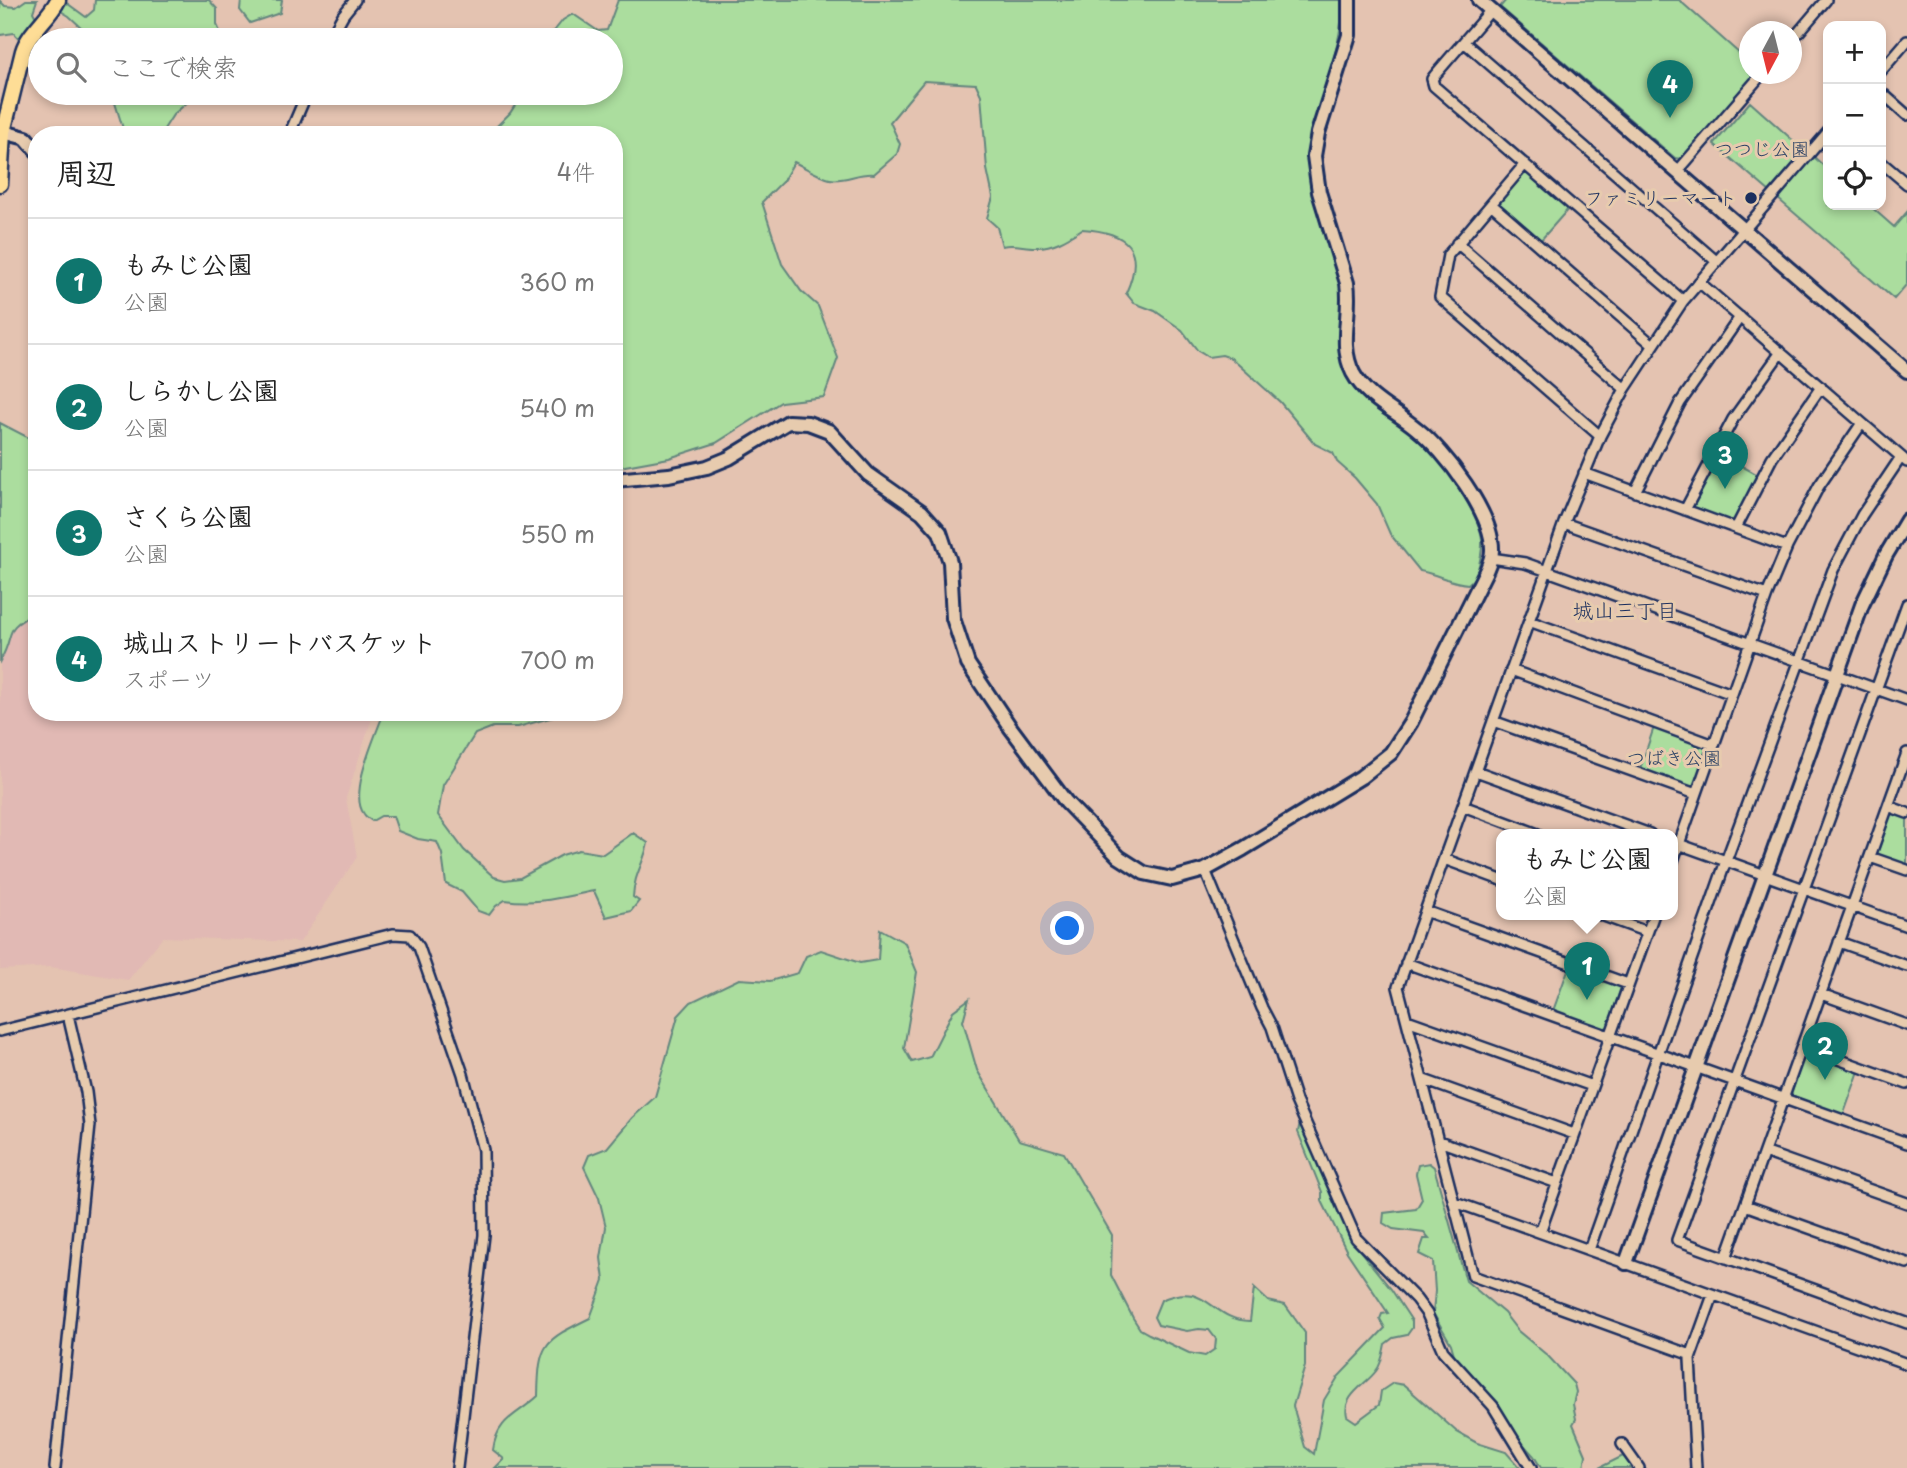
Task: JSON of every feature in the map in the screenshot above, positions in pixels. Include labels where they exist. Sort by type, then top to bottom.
[{"type":"main road","points":[[39,28],[58,0]]},
{"type":"main road","points":[[0,184],[6,94],[28,41]]},
{"type":"street","points":[[335,28],[355,0]]},
{"type":"street","points":[[623,479],[669,475],[707,467],[729,458],[774,428],[788,422],[808,423],[828,430],[868,474],[922,512],[940,532],[950,562],[953,618],[968,664],[1010,727],[1066,802],[1119,857],[1144,873],[1172,879],[1205,870],[1361,778],[1391,752],[1411,722],[1491,558],[1492,547],[1482,513],[1441,452],[1414,426],[1371,396],[1354,376],[1348,359],[1344,329],[1349,294],[1319,192],[1314,156],[1318,132],[1349,35],[1349,0]]},
{"type":"street","points":[[1479,0],[1907,371]]},
{"type":"street","points":[[1802,27],[1826,0]]},
{"type":"street","points":[[1491,10],[1432,79],[1434,86],[1683,301]]},
{"type":"street","points":[[1464,42],[1716,261]]},
{"type":"street","points":[[1886,65],[1906,43]]},
{"type":"street","points":[[1677,172],[1753,84]]},
{"type":"street","points":[[1886,96],[1907,115]]},
{"type":"street","points":[[293,126],[302,105]]},
{"type":"street","points":[[3,132],[28,140]]},
{"type":"street","points":[[1691,1355],[1473,1276],[1398,986],[1564,523],[1600,436],[1625,389],[1683,301],[1823,138]]},
{"type":"street","points":[[1525,164],[1448,255],[1440,297],[1600,436]]},
{"type":"street","points":[[1886,166],[1907,184]]},
{"type":"street","points":[[1491,204],[1653,345]]},
{"type":"street","points":[[1457,243],[1625,389]]},
{"type":"street","points":[[1588,1250],[1726,861],[1838,560],[1868,504],[1904,459],[1699,282]]},
{"type":"street","points":[[1634,492],[1680,403],[1740,317]]},
{"type":"street","points":[[1685,510],[1733,419],[1781,352]]},
{"type":"street","points":[[1736,528],[1772,458],[1821,387]]},
{"type":"street","points":[[1678,838],[1787,547],[1819,486],[1862,423]]},
{"type":"street","points":[[1584,473],[1787,547]]},
{"type":"street","points":[[1626,1263],[1836,675],[1872,583],[1907,520]]},
{"type":"street","points":[[1564,523],[1768,595]]},
{"type":"street","points":[[1491,558],[1525,563],[1907,700]]},
{"type":"street","points":[[1907,604],[1677,1240],[1907,1323]]},
{"type":"street","points":[[1529,621],[1732,694]]},
{"type":"street","points":[[1511,670],[1714,745]]},
{"type":"street","points":[[1493,721],[1696,794]]},
{"type":"street","points":[[1726,1258],[1907,755]]},
{"type":"street","points":[[1476,771],[1636,829]]},
{"type":"street","points":[[1463,806],[1525,829]]},
{"type":"street","points":[[1888,806],[1907,813]]},
{"type":"street","points":[[1678,844],[1907,926]]},
{"type":"street","points":[[1870,857],[1907,870]]},
{"type":"street","points":[[1444,859],[1496,878]]},
{"type":"street","points":[[1205,870],[1272,1027],[1301,1113],[1356,1238],[1416,1298],[1427,1314],[1443,1351],[1493,1406],[1531,1468]]},
{"type":"street","points":[[1425,911],[1628,984]]},
{"type":"street","points":[[1614,920],[1647,932]]},
{"type":"street","points":[[1539,1232],[1652,920]]},
{"type":"street","points":[[0,1031],[393,934],[410,935],[419,947],[463,1074],[483,1150],[484,1235],[457,1468]]},
{"type":"street","points":[[1839,942],[1907,966]]},
{"type":"street","points":[[1406,963],[1907,1143]]},
{"type":"street","points":[[1821,994],[1907,1025]]},
{"type":"street","points":[[55,1468],[90,1125],[86,1092],[68,1014]]},
{"type":"street","points":[[1407,1020],[1592,1086]]},
{"type":"street","points":[[1802,1046],[1907,1084]]},
{"type":"street","points":[[1423,1080],[1574,1134]]},
{"type":"street","points":[[1439,1141],[1557,1183]]},
{"type":"street","points":[[1764,1152],[1907,1203]]},
{"type":"street","points":[[1455,1202],[1907,1364]]},
{"type":"street","points":[[1745,1205],[1907,1263]]},
{"type":"street","points":[[1696,1468],[1691,1355],[1713,1295]]},
{"type":"street","points":[[1622,1444],[1639,1468]]},
{"type":"shaded area","points":[[28,616],[28,721],[371,721],[346,798],[357,857],[300,942],[163,937],[128,980],[51,967],[0,970],[0,661],[9,630]]},
{"type":"green space","points":[[26,0],[37,0],[33,12],[38,21],[33,28],[28,28],[28,34],[22,42],[14,33],[0,35],[0,1],[5,6],[16,7]]},
{"type":"green space","points":[[95,0],[209,0],[217,9],[218,28],[82,28],[59,10],[64,1],[86,17],[94,10]]},
{"type":"green space","points":[[241,0],[282,0],[280,13],[250,23],[240,10]]},
{"type":"green space","points":[[618,0],[1342,0],[1338,40],[1312,136],[1309,172],[1315,203],[1340,280],[1343,362],[1353,385],[1361,395],[1380,412],[1422,441],[1458,488],[1480,530],[1481,554],[1476,577],[1468,584],[1420,571],[1390,534],[1377,504],[1337,462],[1333,453],[1315,444],[1280,402],[1231,358],[1222,355],[1208,357],[1198,351],[1182,330],[1155,311],[1134,303],[1126,293],[1132,277],[1133,254],[1121,239],[1111,234],[1082,229],[1048,246],[1002,246],[997,227],[987,218],[993,197],[987,169],[981,95],[976,84],[924,81],[890,122],[900,144],[897,154],[874,174],[830,179],[794,162],[783,181],[762,202],[782,264],[801,291],[818,306],[838,358],[824,397],[781,402],[716,443],[669,458],[623,466],[623,126],[497,126],[515,105],[623,105],[623,28],[608,28]]},
{"type":"green space","points":[[1506,0],[1679,0],[1739,53],[1739,84],[1746,84],[1682,159],[1675,158],[1500,7]]},
{"type":"green space","points":[[573,14],[594,28],[557,28]]},
{"type":"green space","name":"つつじ公園","points":[[1750,102],[1805,151],[1770,192],[1714,144]]},
{"type":"green space","points":[[116,105],[184,105],[166,126],[122,126]]},
{"type":"green space","points":[[1813,156],[1823,165],[1823,210],[1875,210],[1894,227],[1907,212],[1907,284],[1894,299],[1777,198]]},
{"type":"green space","points":[[1525,172],[1569,208],[1540,241],[1499,205]]},
{"type":"green space","points":[[0,423],[28,437],[28,616],[11,632],[0,661]]},
{"type":"green space","points":[[1718,453],[1758,475],[1733,522],[1692,507]]},
{"type":"green space","points":[[381,721],[539,721],[518,727],[493,727],[475,734],[443,785],[438,815],[464,850],[494,877],[505,880],[520,878],[562,855],[579,850],[603,854],[633,833],[648,843],[634,889],[633,897],[639,901],[631,911],[606,917],[594,891],[539,901],[505,900],[489,915],[478,911],[462,892],[446,884],[442,854],[437,842],[418,839],[398,831],[393,816],[381,816],[372,821],[364,814],[359,793],[370,749]]},
{"type":"green space","name":"つばき公園","points":[[1654,727],[1708,748],[1693,788],[1640,769]]},
{"type":"green space","points":[[1894,813],[1907,818],[1907,865],[1877,854],[1890,815]]},
{"type":"green space","points":[[880,929],[905,943],[917,972],[904,1048],[912,1062],[930,1057],[953,1011],[969,999],[963,1021],[977,1070],[1019,1140],[1064,1153],[1112,1235],[1111,1275],[1140,1329],[1189,1353],[1205,1356],[1215,1349],[1216,1339],[1209,1330],[1187,1331],[1158,1325],[1154,1317],[1161,1300],[1189,1294],[1199,1297],[1226,1315],[1250,1321],[1254,1288],[1268,1301],[1285,1305],[1305,1333],[1305,1366],[1293,1406],[1305,1447],[1314,1454],[1324,1400],[1338,1377],[1385,1328],[1380,1319],[1382,1314],[1388,1313],[1347,1252],[1322,1201],[1322,1192],[1298,1132],[1300,1122],[1304,1123],[1352,1241],[1391,1289],[1412,1321],[1412,1328],[1407,1335],[1393,1338],[1385,1344],[1378,1368],[1351,1396],[1346,1409],[1347,1416],[1356,1422],[1379,1405],[1381,1391],[1393,1383],[1404,1385],[1457,1432],[1477,1443],[1506,1452],[1520,1468],[495,1468],[504,1459],[493,1450],[495,1439],[510,1418],[538,1396],[540,1365],[547,1346],[562,1332],[590,1318],[604,1280],[601,1258],[606,1227],[599,1198],[584,1167],[589,1155],[607,1148],[632,1118],[655,1097],[678,1016],[691,1002],[739,979],[770,981],[798,973],[806,956],[821,950],[860,963],[878,960]]},
{"type":"green space","points":[[1569,967],[1621,987],[1608,1027],[1603,1029],[1553,1011]]},
{"type":"green space","points":[[1807,1053],[1859,1071],[1843,1116],[1791,1095]]},
{"type":"green space","points":[[1429,1163],[1434,1167],[1466,1281],[1504,1313],[1518,1331],[1548,1356],[1574,1384],[1576,1392],[1573,1404],[1576,1419],[1573,1424],[1586,1455],[1584,1468],[1541,1468],[1534,1456],[1471,1386],[1433,1313],[1433,1261],[1419,1254],[1424,1239],[1429,1239],[1424,1233],[1393,1229],[1383,1223],[1384,1213],[1416,1209],[1422,1199],[1416,1174],[1418,1165]]},
{"type":"green space","points":[[1623,1456],[1634,1468],[1599,1468]]},
{"type":"place","name":"城山ストリートバスケット","points":[[1670,118]]},
{"type":"place","name":"ファミリーマート","points":[[1751,198]]},
{"type":"place","name":"さくら公園","points":[[1725,489]]},
{"type":"place","name":"もみじ公園","points":[[1587,1000]]},
{"type":"place","name":"しらかし公園","points":[[1825,1080]]},
{"type":"district","name":"城山三丁目","points":[[1625,611]]}]
